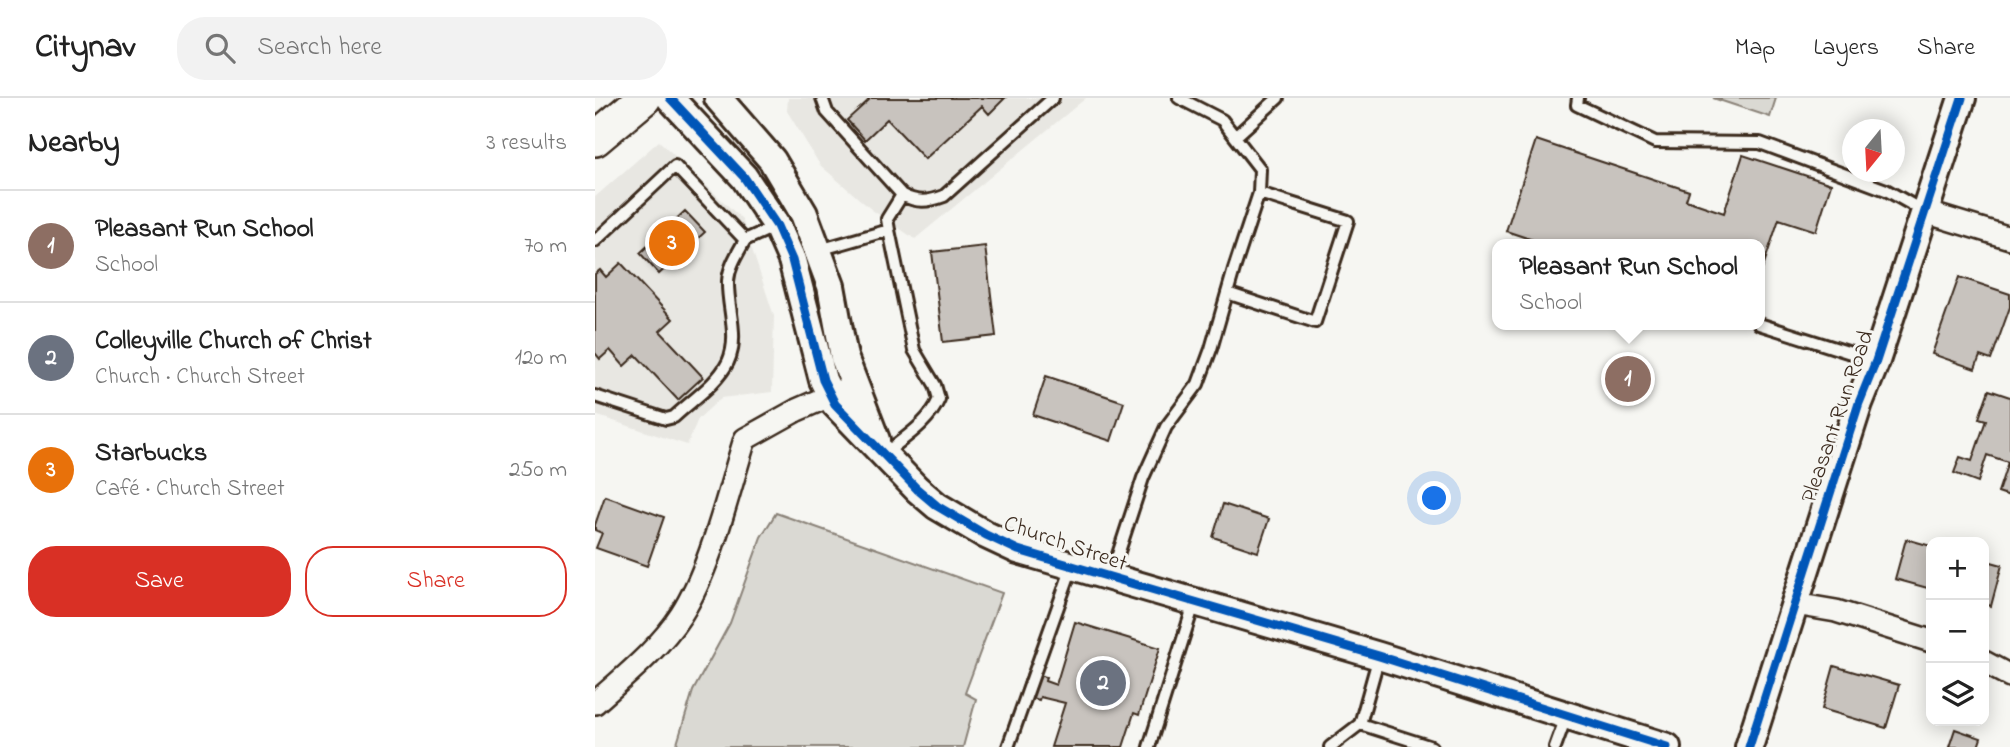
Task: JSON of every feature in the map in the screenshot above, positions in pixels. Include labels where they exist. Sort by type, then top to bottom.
[{"type":"main road","points":[[595,139],[644,98]]},
{"type":"street","name":"Church Street","points":[[670,98],[744,177],[776,226],[792,260],[819,368],[835,404],[916,489],[960,521],[1018,550],[1194,604],[1379,656],[1667,747]]},
{"type":"street","name":"Church Street","points":[[718,98],[772,160],[804,214],[820,250],[831,286],[844,357],[881,451]]},
{"type":"street","name":"Pleasant Run Road","points":[[1749,747],[1859,403],[1876,361],[1962,98]]},
{"type":"street","points":[[1924,212],[2010,238]]},
{"type":"street","points":[[776,226],[804,214]]},
{"type":"street","points":[[595,703],[670,630],[691,598],[703,571],[745,439],[797,410],[855,385]]},
{"type":"street","points":[[1795,604],[1836,611],[1926,638]]},
{"type":"street","points":[[1986,663],[2010,676]]},
{"type":"lane","points":[[822,98],[827,112],[902,195],[919,201],[932,201],[944,196],[1053,98]]},
{"type":"lane","points":[[1110,578],[1143,478],[1166,427],[1198,384],[1259,193],[1260,169],[1222,120],[1179,98]]},
{"type":"lane","points":[[1235,137],[1278,98]]},
{"type":"lane","points":[[1578,98],[1577,105],[1655,142],[1760,143],[1886,190],[1924,212]]},
{"type":"lane","points":[[595,241],[675,166],[745,240]]},
{"type":"lane","points":[[1227,293],[1315,322],[1348,221],[1259,193]]},
{"type":"lane","points":[[881,451],[927,419],[939,399],[935,385],[914,350],[887,219],[902,195]]},
{"type":"lane","points":[[595,396],[666,419],[674,417],[716,379],[729,360],[732,349],[734,335],[728,282],[736,257],[745,240],[776,226]]},
{"type":"lane","points":[[820,250],[889,230]]},
{"type":"lane","points":[[1765,326],[1876,361]]},
{"type":"lane","points":[[1008,747],[1072,567]]},
{"type":"lane","points":[[1149,747],[1194,604]]},
{"type":"lane","points":[[1330,747],[1360,724],[1379,656]]},
{"type":"lane","points":[[1555,747],[1566,715]]},
{"type":"lane","points":[[1360,724],[1432,747]]},
{"type":"shaded area","points":[[788,98],[1086,98],[915,239],[872,210],[820,165],[787,111]]},
{"type":"shaded area","points":[[1713,98],[1776,98],[1770,117]]},
{"type":"shaded area","points":[[659,141],[742,219],[774,316],[772,392],[721,398],[698,419],[687,445],[595,415],[595,197]]},
{"type":"shaded area","points":[[776,513],[1002,593],[965,693],[976,699],[963,747],[676,747],[693,691],[730,623],[761,537]]},
{"type":"building","points":[[867,98],[1005,98],[989,114],[982,106],[925,159],[887,119],[865,140],[847,120],[869,100]]},
{"type":"building","points":[[1536,140],[1689,191],[1686,200],[1724,213],[1743,155],[1831,184],[1816,231],[1779,219],[1765,261],[1765,239],[1530,239],[1506,231]]},
{"type":"building","points":[[685,211],[705,232],[659,274],[640,253]]},
{"type":"building","points":[[985,246],[996,336],[943,342],[932,252]]},
{"type":"building","points":[[621,263],[673,319],[660,331],[703,377],[678,400],[636,355],[624,366],[610,350],[600,359],[595,353],[595,274],[600,270],[606,277]]},
{"type":"building","points":[[1959,277],[2010,294],[2010,307],[1991,360],[1980,356],[1975,369],[1932,354]]},
{"type":"building","points":[[1046,376],[1124,402],[1111,441],[1033,415]]},
{"type":"building","points":[[1989,390],[2010,397],[2010,496],[1998,492],[2008,462],[1987,455],[1978,482],[1954,473],[1960,457],[1972,461],[1986,420],[1979,418]]},
{"type":"building","points":[[605,496],[664,517],[647,566],[596,548],[602,533],[595,530],[595,525]]},
{"type":"building","points":[[1223,504],[1269,519],[1258,552],[1213,537]]},
{"type":"building","points":[[1906,539],[1926,545],[1926,588],[1895,579]]},
{"type":"building","points":[[1989,561],[2002,565],[1989,605]]},
{"type":"building","points":[[1075,622],[1160,648],[1139,715],[1134,713],[1123,747],[1051,747],[1065,703],[1020,695],[1027,672],[1046,677],[1045,681],[1056,685]]},
{"type":"building","points":[[1834,666],[1899,685],[1886,728],[1822,709]]},
{"type":"building","points":[[1955,729],[1981,738],[1978,747],[1949,747]]},
{"type":"cycle path","points":[[670,98],[744,177],[777,226],[792,260],[823,380],[835,404],[917,489],[937,506],[1018,550],[1379,656],[1667,747]]},
{"type":"cycle path","points":[[1749,747],[1859,403],[1876,361],[1962,98]]},
{"type":"place","name":"Starbucks","points":[[672,243]]},
{"type":"place","name":"Pleasant Run School","points":[[1628,379]]},
{"type":"place","name":"Colleyville Church of Christ","points":[[1103,683]]}]
